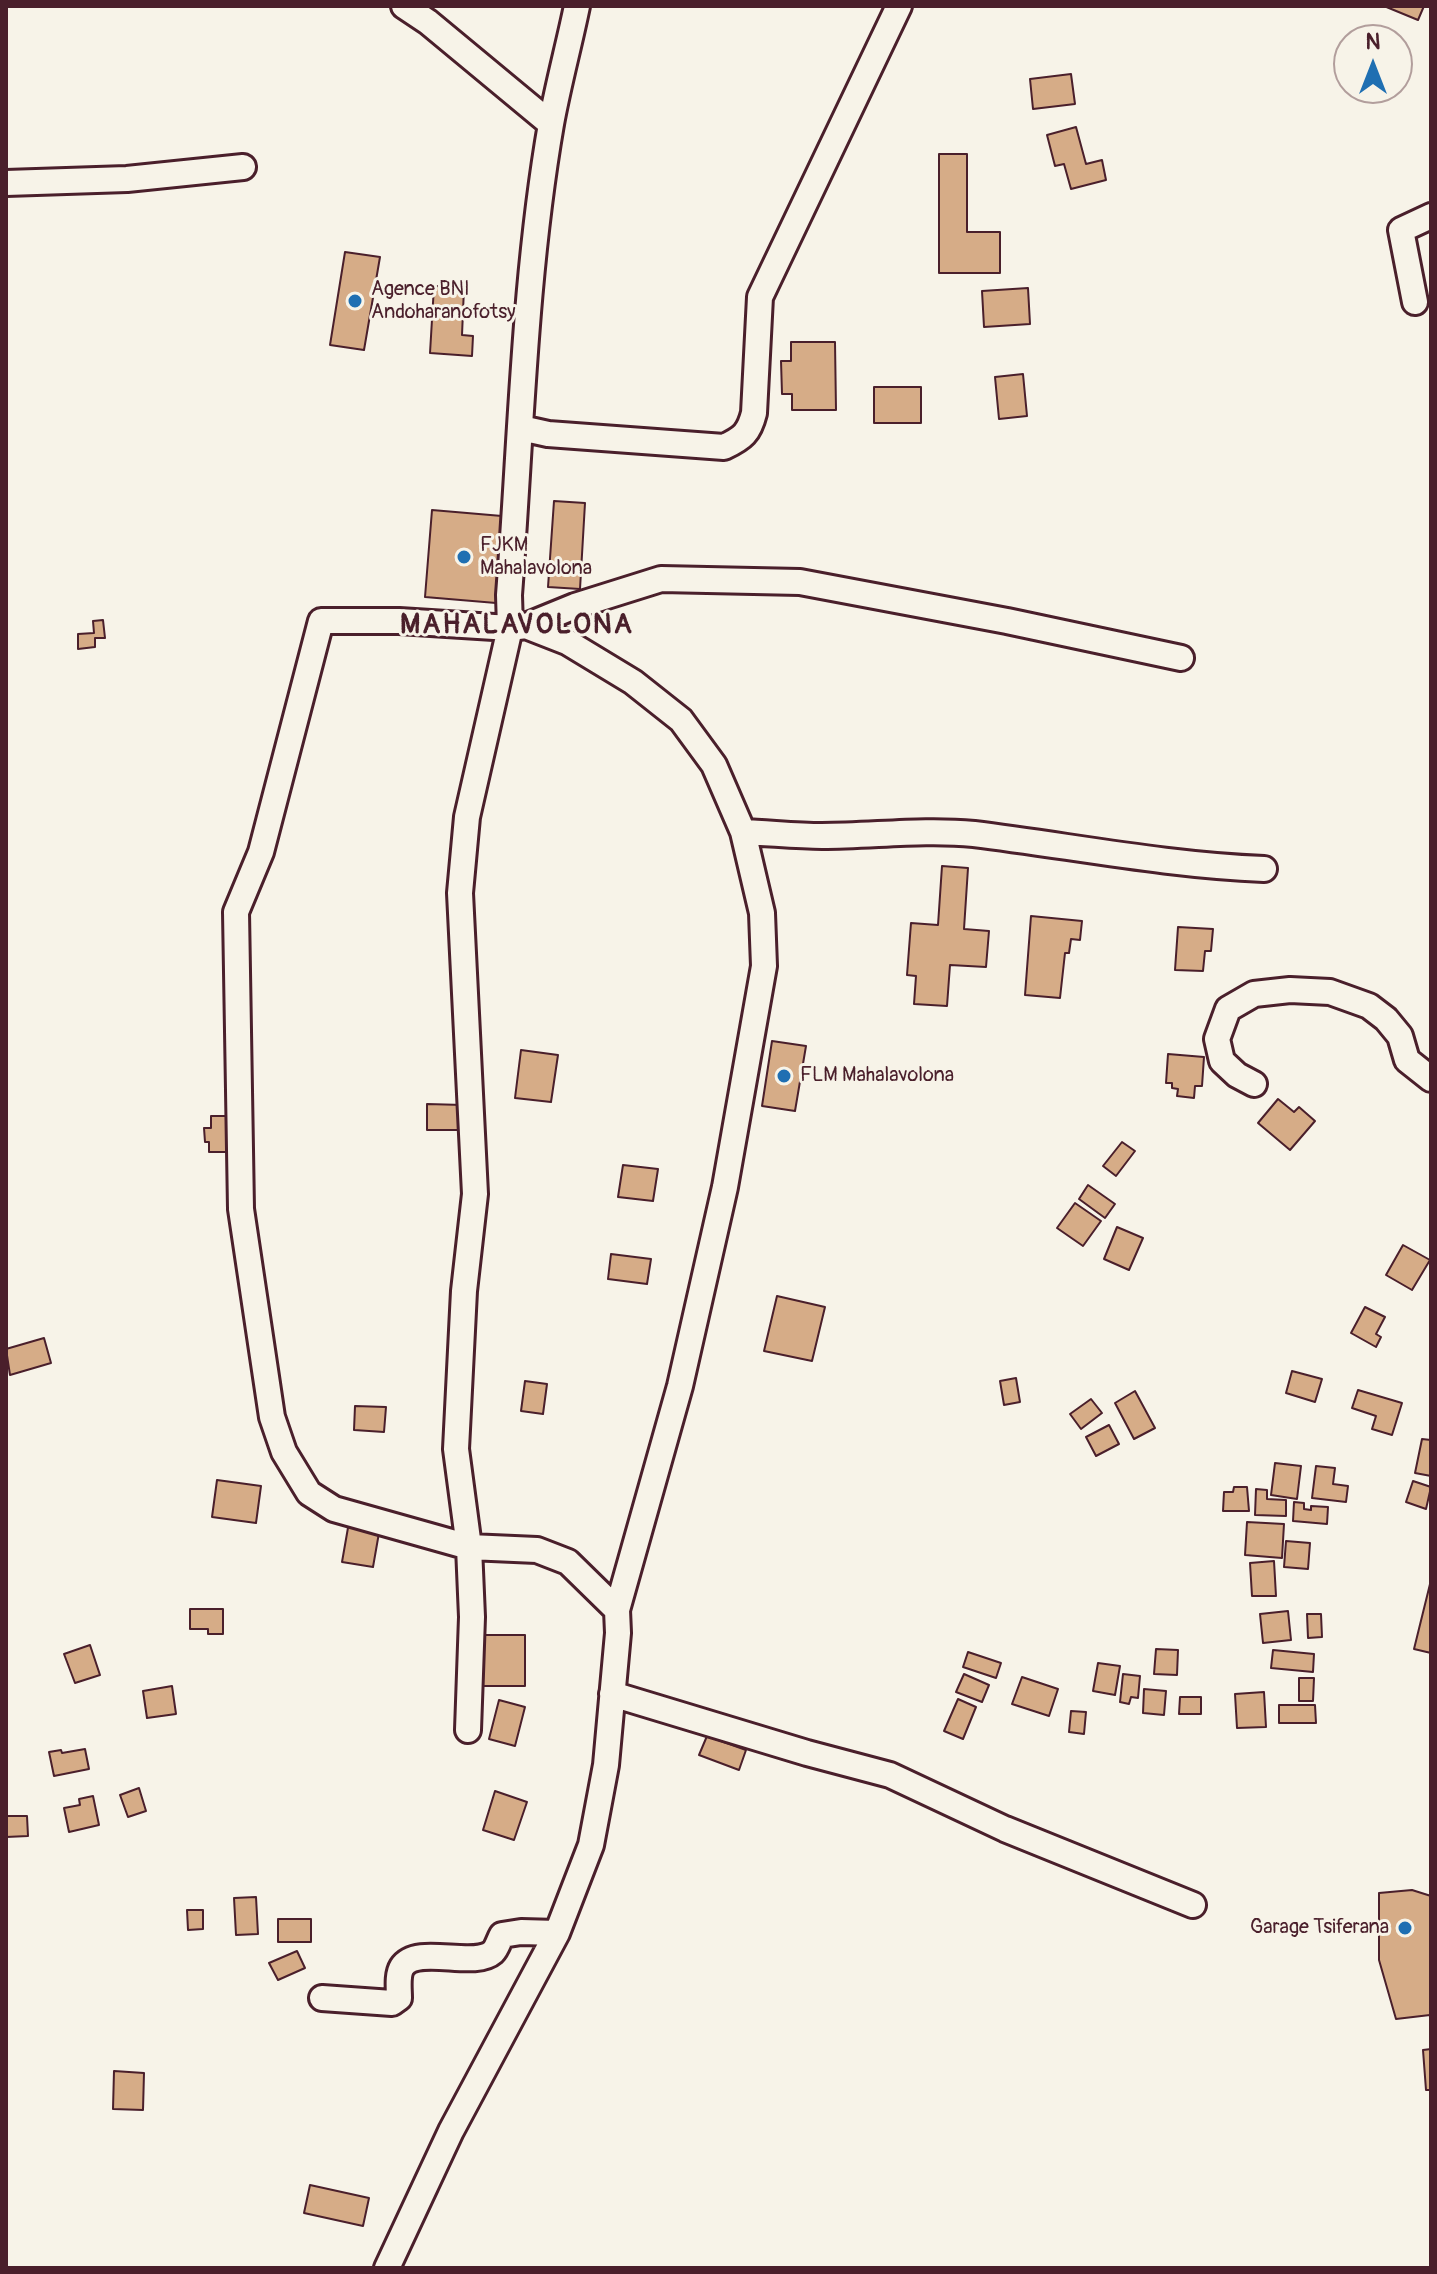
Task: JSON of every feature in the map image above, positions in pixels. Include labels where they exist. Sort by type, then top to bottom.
[{"type":"street","points":[[404,6],[428,22],[551,124]]},
{"type":"street","points":[[468,1730],[472,1617],[469,1547],[456,1449],[464,1291],[475,1194],[460,893],[467,817],[518,627],[509,595],[525,343],[551,124],[577,6]]},
{"type":"street","points":[[521,428],[548,434],[724,447],[742,439],[749,430],[754,413],[760,297],[899,6]]},
{"type":"street","points":[[6,183],[127,179],[243,167]]},
{"type":"street","points":[[1415,302],[1401,230],[1431,216]]},
{"type":"street","points":[[518,627],[661,579],[800,582],[1181,658]]},
{"type":"street","points":[[387,2268],[451,2131],[557,1933],[591,1845],[606,1765],[617,1610],[680,1386],[725,1187],[764,966],[762,913],[743,832],[714,765],[681,720],[633,682],[567,642],[518,627],[321,621],[261,852],[236,912],[241,1209],[272,1417],[284,1452],[309,1493],[334,1509],[469,1547],[537,1550],[568,1562],[617,1610]]},
{"type":"street","points":[[743,832],[822,836],[899,832],[972,834],[1122,857],[1264,869]]},
{"type":"street","points":[[1254,1084],[1237,1075],[1222,1061],[1217,1039],[1228,1009],[1254,994],[1290,990],[1330,992],[1369,1006],[1386,1019],[1400,1036],[1407,1060],[1431,1079]]},
{"type":"street","points":[[612,1694],[890,1775],[1005,1829],[1193,1905]]},
{"type":"street","points":[[322,1998],[386,2004],[399,1998],[400,1970],[405,1963],[428,1958],[484,1957],[494,1951],[502,1935],[557,1933]]},
{"type":"building","points":[[1384,6],[1424,6],[1418,20]]},
{"type":"building","points":[[1071,74],[1075,104],[1033,109],[1030,79]]},
{"type":"building","points":[[1076,127],[1086,164],[1102,160],[1106,180],[1071,189],[1064,164],[1055,166],[1047,135]]},
{"type":"building","points":[[939,154],[967,154],[967,232],[1000,232],[1000,273],[939,273]]},
{"type":"building","name":"Agence BNI Andoharanofotsy","points":[[345,252],[380,257],[364,350],[330,345]]},
{"type":"building","points":[[434,286],[464,288],[462,335],[473,336],[472,356],[430,353]]},
{"type":"building","points":[[1028,288],[1030,324],[984,327],[982,291]]},
{"type":"building","points":[[791,342],[835,342],[836,410],[792,410],[792,394],[782,394],[781,361],[791,361]]},
{"type":"building","points":[[1023,374],[1027,416],[999,419],[995,377]]},
{"type":"building","points":[[874,387],[921,387],[921,423],[874,423]]},
{"type":"building","points":[[554,501],[585,503],[580,589],[548,587]]},
{"type":"building","name":"FJKM Mahalavolona","points":[[432,510],[502,516],[496,603],[425,597]]},
{"type":"building","points":[[103,620],[105,638],[95,638],[95,647],[78,649],[78,634],[94,633],[93,621]]},
{"type":"building","points":[[942,866],[968,868],[964,929],[989,931],[986,967],[950,965],[947,1006],[914,1004],[916,976],[907,975],[911,923],[938,925]]},
{"type":"building","points":[[1031,916],[1082,921],[1080,940],[1071,939],[1069,953],[1065,953],[1060,998],[1025,995]]},
{"type":"building","points":[[1178,927],[1213,929],[1211,951],[1205,951],[1203,971],[1175,970]]},
{"type":"building","name":"FLM Mahalavolona","points":[[772,1041],[806,1046],[795,1111],[762,1106]]},
{"type":"building","points":[[521,1050],[558,1055],[551,1102],[515,1098]]},
{"type":"building","points":[[1168,1054],[1204,1057],[1202,1086],[1195,1086],[1194,1098],[1177,1096],[1178,1089],[1172,1088],[1172,1083],[1166,1083]]},
{"type":"building","points":[[1278,1099],[1294,1112],[1299,1107],[1315,1121],[1290,1150],[1258,1123]]},
{"type":"building","points":[[427,1104],[463,1105],[463,1130],[427,1130]]},
{"type":"building","points":[[211,1116],[229,1116],[230,1152],[209,1152],[204,1128],[211,1128]]},
{"type":"building","points":[[1122,1142],[1135,1151],[1116,1176],[1103,1166]]},
{"type":"building","points":[[623,1165],[658,1169],[653,1201],[618,1197]]},
{"type":"building","points":[[1088,1185],[1115,1204],[1105,1218],[1079,1199]]},
{"type":"building","points":[[1075,1203],[1101,1221],[1083,1246],[1057,1228]]},
{"type":"building","points":[[1117,1227],[1143,1238],[1129,1270],[1104,1259]]},
{"type":"building","points":[[1403,1245],[1430,1260],[1412,1290],[1386,1275]]},
{"type":"building","points":[[611,1254],[651,1259],[647,1284],[608,1279]]},
{"type":"building","points":[[777,1296],[825,1307],[812,1361],[764,1351]]},
{"type":"building","points":[[1365,1307],[1385,1317],[1376,1334],[1381,1337],[1376,1347],[1351,1333]]},
{"type":"building","points":[[44,1338],[51,1363],[10,1375],[6,1349]]},
{"type":"building","points":[[1292,1371],[1322,1379],[1315,1402],[1286,1393]]},
{"type":"building","points":[[1016,1378],[1020,1402],[1004,1405],[1000,1381]]},
{"type":"building","points":[[525,1381],[547,1384],[543,1414],[521,1411]]},
{"type":"building","points":[[1358,1390],[1402,1403],[1392,1435],[1372,1429],[1376,1416],[1352,1408]]},
{"type":"building","points":[[1135,1391],[1155,1428],[1134,1439],[1115,1403]]},
{"type":"building","points":[[1091,1399],[1102,1413],[1081,1429],[1070,1414]]},
{"type":"building","points":[[355,1406],[386,1407],[384,1432],[354,1430]]},
{"type":"building","points":[[1109,1425],[1119,1444],[1096,1456],[1086,1437]]},
{"type":"building","points":[[1422,1439],[1431,1440],[1431,1476],[1415,1473]]},
{"type":"building","points":[[1275,1463],[1301,1466],[1297,1499],[1271,1495]]},
{"type":"building","points":[[1316,1466],[1335,1468],[1333,1484],[1348,1486],[1346,1502],[1312,1498]]},
{"type":"building","points":[[217,1480],[261,1486],[256,1523],[212,1517]]},
{"type":"building","points":[[1413,1481],[1431,1487],[1426,1509],[1406,1502]]},
{"type":"building","points":[[1234,1487],[1247,1487],[1249,1511],[1223,1511],[1224,1492],[1233,1492]]},
{"type":"building","points":[[1256,1489],[1267,1490],[1267,1499],[1286,1500],[1286,1516],[1255,1515]]},
{"type":"building","points":[[1294,1502],[1304,1503],[1304,1509],[1311,1510],[1311,1506],[1328,1507],[1327,1524],[1293,1521]]},
{"type":"building","points":[[349,1522],[380,1527],[373,1567],[342,1562]]},
{"type":"building","points":[[1247,1522],[1284,1524],[1282,1558],[1245,1555]]},
{"type":"building","points":[[1286,1541],[1310,1543],[1308,1569],[1284,1567]]},
{"type":"building","points":[[1274,1561],[1276,1596],[1252,1596],[1250,1563]]},
{"type":"building","points":[[1431,1580],[1431,1653],[1414,1649]]},
{"type":"building","points":[[190,1609],[223,1609],[223,1634],[208,1634],[208,1629],[190,1629]]},
{"type":"building","points":[[1288,1611],[1291,1640],[1263,1643],[1260,1614]]},
{"type":"building","points":[[1307,1614],[1321,1614],[1322,1637],[1308,1638]]},
{"type":"building","points":[[481,1635],[525,1635],[525,1686],[481,1686]]},
{"type":"building","points":[[90,1645],[100,1675],[75,1683],[64,1654]]},
{"type":"building","points":[[1156,1649],[1178,1650],[1177,1675],[1154,1674]]},
{"type":"building","points":[[1273,1650],[1314,1654],[1313,1672],[1271,1668]]},
{"type":"building","points":[[968,1652],[1001,1663],[996,1678],[963,1667]]},
{"type":"building","points":[[1098,1663],[1120,1666],[1115,1695],[1093,1691]]},
{"type":"building","points":[[964,1674],[989,1685],[982,1702],[956,1692]]},
{"type":"building","points":[[1123,1674],[1140,1676],[1138,1698],[1131,1697],[1129,1704],[1120,1702]]},
{"type":"building","points":[[1022,1677],[1058,1689],[1049,1716],[1012,1704]]},
{"type":"building","points":[[1299,1678],[1314,1678],[1313,1701],[1299,1701]]},
{"type":"building","points":[[172,1686],[176,1714],[147,1718],[143,1691]]},
{"type":"building","points":[[1144,1689],[1166,1691],[1164,1715],[1143,1713]]},
{"type":"building","points":[[1264,1692],[1266,1727],[1237,1728],[1235,1694]]},
{"type":"building","points":[[1180,1697],[1201,1697],[1201,1714],[1179,1714]]},
{"type":"building","points":[[958,1699],[976,1707],[963,1739],[944,1731]]},
{"type":"building","points":[[499,1700],[525,1707],[515,1746],[489,1739]]},
{"type":"building","points":[[1279,1705],[1315,1705],[1316,1723],[1279,1723]]},
{"type":"building","points":[[1071,1711],[1086,1712],[1084,1734],[1069,1732]]},
{"type":"building","points":[[707,1736],[746,1750],[739,1770],[699,1755]]},
{"type":"building","points":[[85,1749],[89,1769],[54,1776],[49,1752]]},
{"type":"building","points":[[139,1788],[146,1811],[128,1817],[120,1795]]},
{"type":"building","points":[[495,1791],[527,1802],[514,1840],[483,1830]]},
{"type":"building","points":[[93,1796],[99,1825],[69,1832],[64,1808],[80,1805],[79,1799]]},
{"type":"building","points":[[6,1816],[27,1816],[28,1836],[6,1837]]},
{"type":"building","name":"Garage Tsiferana","points":[[1412,1890],[1431,1896],[1431,2022],[1430,2015],[1396,2019],[1379,1960],[1379,1893]]},
{"type":"building","points":[[256,1897],[258,1934],[236,1935],[234,1898]]},
{"type":"building","points":[[187,1910],[203,1910],[203,1929],[188,1930]]},
{"type":"building","points":[[278,1919],[311,1919],[311,1942],[278,1942]]},
{"type":"building","points":[[297,1951],[305,1968],[278,1980],[269,1963]]},
{"type":"building","points":[[1431,2049],[1431,2090],[1426,2090],[1423,2050]]},
{"type":"building","points":[[114,2071],[144,2073],[143,2110],[113,2109]]},
{"type":"building","points":[[310,2185],[369,2198],[363,2226],[304,2213]]},
{"type":"place","name":"Agence BNI Andoharanofotsy","points":[[355,301]]},
{"type":"place","name":"FJKM Mahalavolona","points":[[464,557]]},
{"type":"place","name":"FLM Mahalavolona","points":[[784,1076]]},
{"type":"place","name":"Garage Tsiferana","points":[[1405,1928]]},
{"type":"district","name":"MAHALAVOLONA","points":[[517,626]]}]
